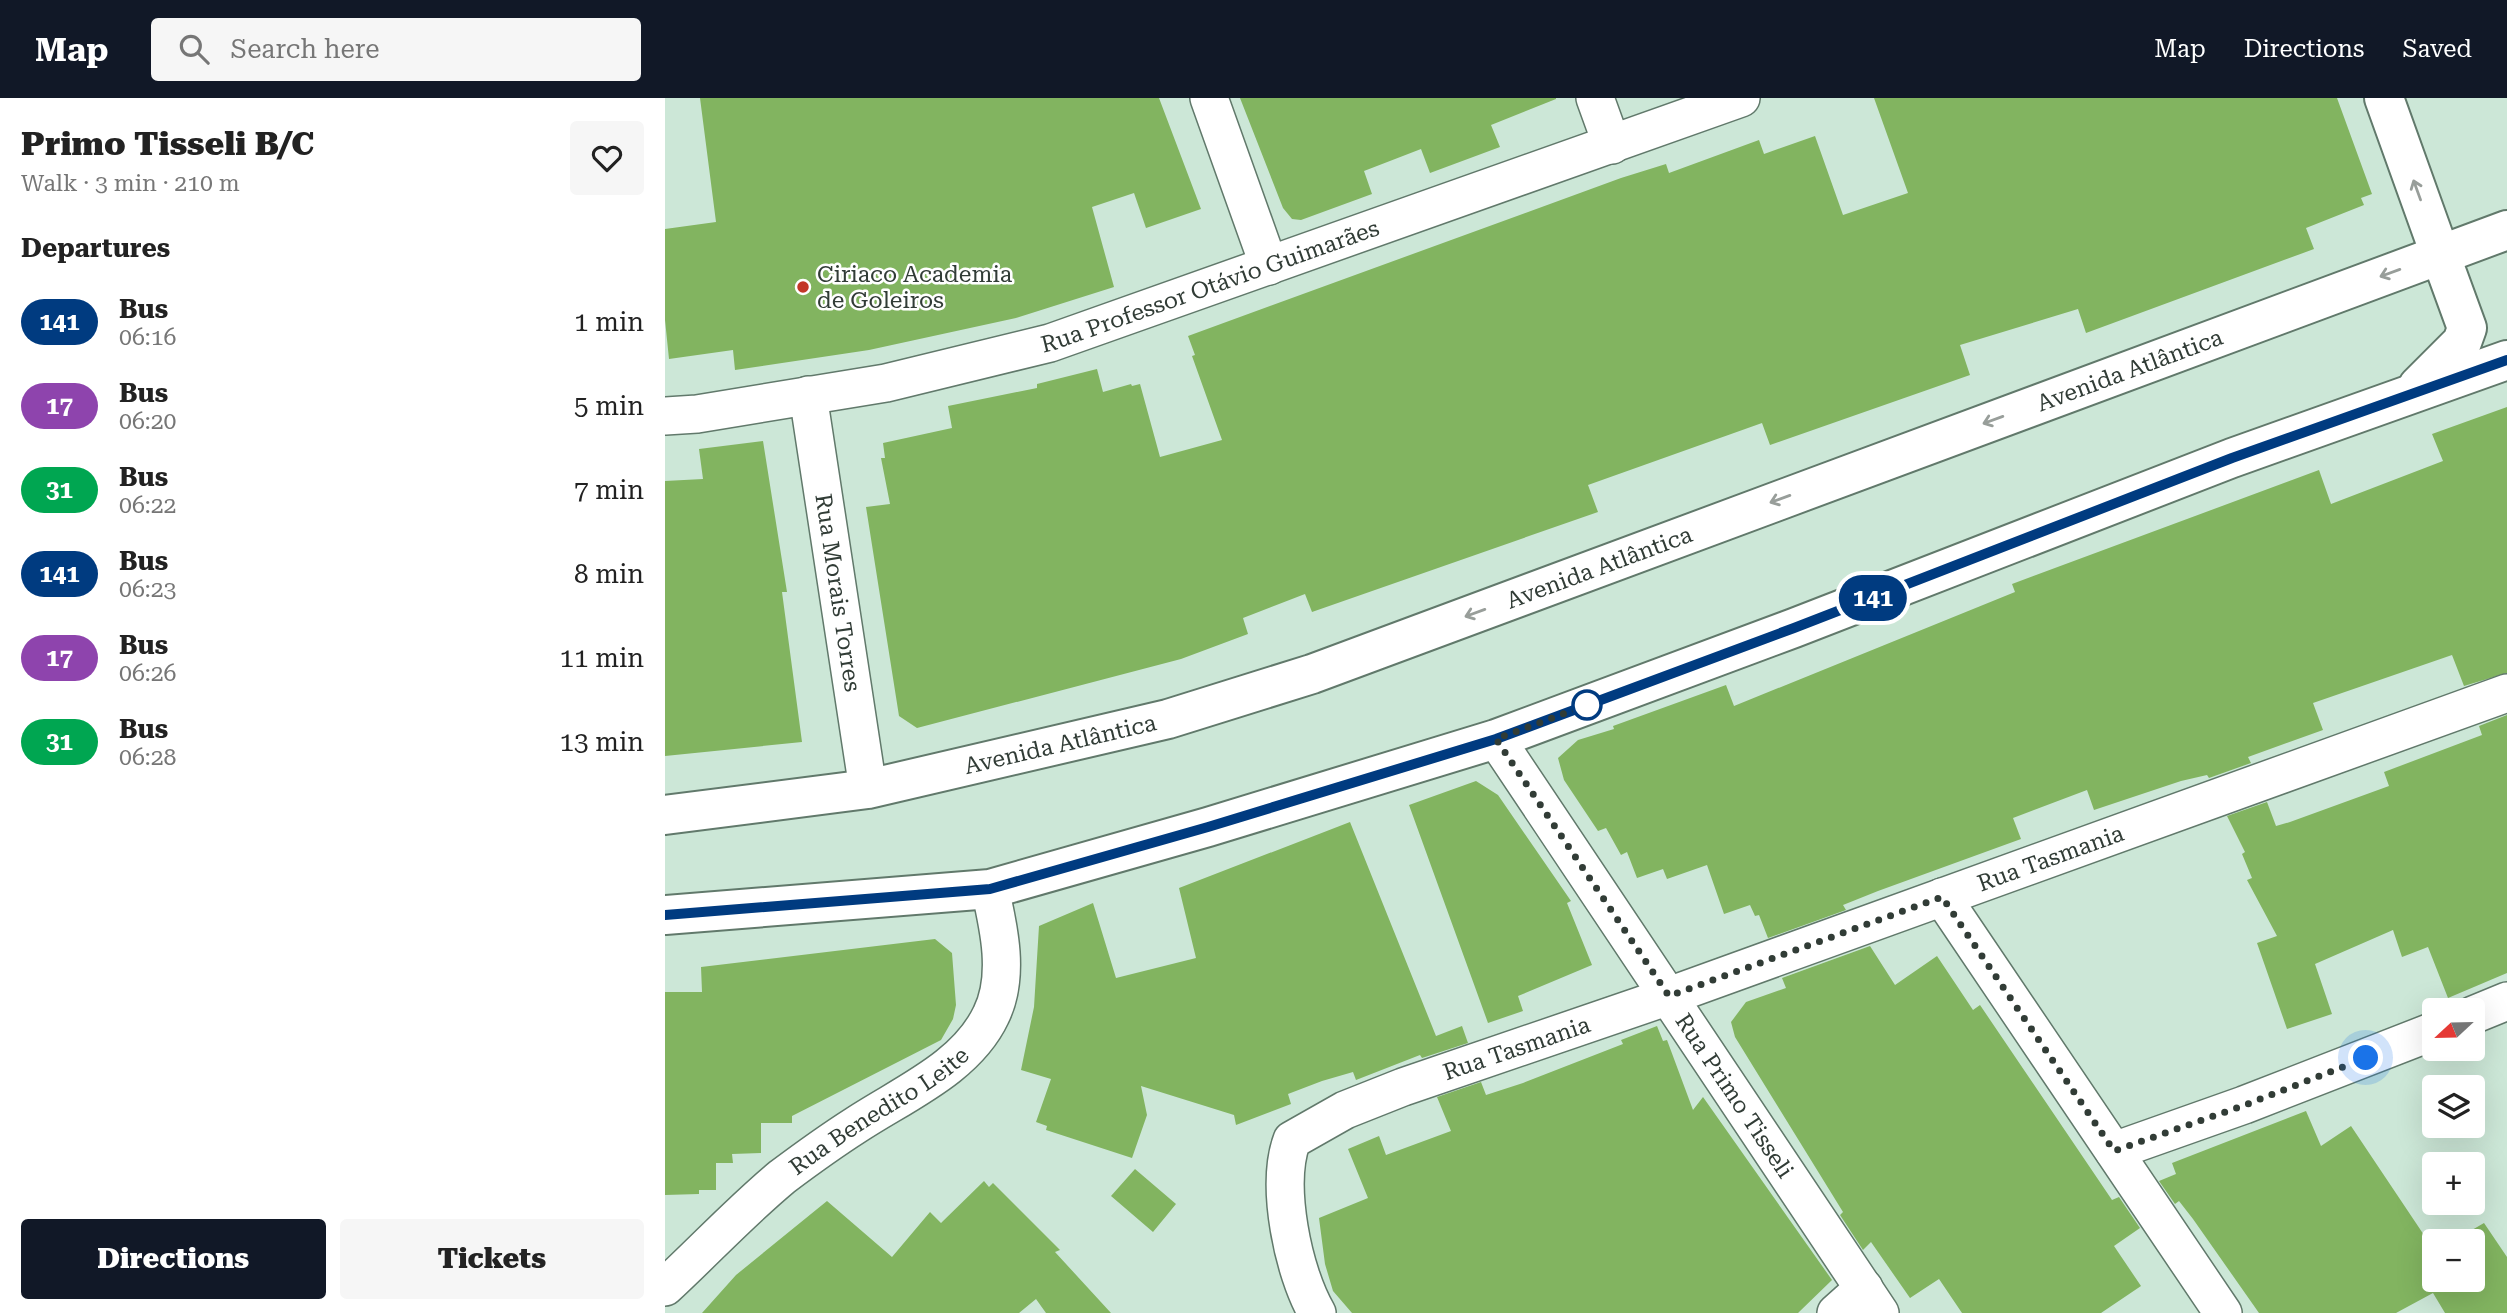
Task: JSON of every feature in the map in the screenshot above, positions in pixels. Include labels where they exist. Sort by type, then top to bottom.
[{"type":"main road","points":[[2383,98],[2467,328],[2462,342],[2449,358],[2409,394]]},
{"type":"main road","name":"Avenida Atlântica","points":[[665,815],[868,789],[1168,719],[1312,674],[2507,230]]},
{"type":"main road","points":[[665,915],[990,889],[1496,739],[1794,628],[2232,458],[2507,360]]},
{"type":"street","points":[[1209,98],[1269,266]]},
{"type":"street","points":[[1595,98],[1612,145]]},
{"type":"street","name":"Rua Professor Otávio Guimarães","points":[[665,416],[697,414],[886,383],[1050,343],[1741,98]]},
{"type":"street","name":"Rua Morais Torres","points":[[808,396],[868,789]]},
{"type":"street","name":"Rua Tasmania","points":[[1317,1313],[1303,1281],[1283,1179],[1292,1140],[1345,1110],[1403,1087],[1669,996],[2507,693]]},
{"type":"street","name":"Rua Primo Tisseli","points":[[1496,739],[1872,1301]]},
{"type":"street","name":"Rua Benedito Leite","points":[[665,1287],[782,1178],[855,1125],[930,1079],[970,1046],[992,1014],[1001,975],[1000,930],[990,889]]},
{"type":"street","points":[[1942,897],[2223,1313]]},
{"type":"street","points":[[2485,1010],[2507,1001]]},
{"type":"street","points":[[2114,1151],[2245,1105],[2422,1036]]},
{"type":"street","points":[[1836,1313],[1872,1301]]},
{"type":"building","points":[[700,98],[1159,98],[1201,209],[1146,228],[1134,193],[1092,207],[1114,287],[1016,318],[869,350],[735,370],[733,350],[669,359],[665,320],[665,229],[716,222]]},
{"type":"building","points":[[1240,98],[1556,99],[1491,125],[1500,147],[1430,173],[1421,149],[1364,171],[1372,194],[1301,220],[1292,219],[1283,208]]},
{"type":"building","points":[[1874,98],[2337,98],[2372,194],[2361,198],[2364,205],[2306,228],[2314,249],[2086,333],[2078,309],[1960,345],[1970,375],[1770,445],[1762,423],[1588,485],[1598,512],[1312,612],[1305,594],[1243,618],[1248,634],[1181,659],[917,728],[899,716],[866,507],[890,504],[881,458],[885,458],[883,443],[952,428],[948,406],[1037,388],[1037,384],[1097,369],[1103,392],[1140,384],[1160,457],[1222,440],[1192,356],[1195,355],[1188,336],[1621,178],[1666,164],[1669,173],[1759,140],[1764,154],[1815,136],[1843,215],[1908,193]]},
{"type":"building","points":[[2507,407],[2507,673],[2464,686],[2452,655],[2313,703],[2323,730],[2248,757],[2251,763],[2209,778],[2207,775],[2181,781],[2094,810],[2087,790],[2013,818],[2021,839],[1878,891],[1843,905],[1846,910],[1768,938],[1759,915],[1755,916],[1750,905],[1724,914],[1707,865],[1667,879],[1663,869],[1637,878],[1627,852],[1621,855],[1606,828],[1598,831],[1564,780],[1558,758],[1578,740],[1614,729],[1613,726],[1726,685],[1734,706],[2015,592],[2012,584],[2319,470],[2331,504],[2443,461],[2432,434]]},
{"type":"building","points":[[763,441],[787,592],[782,592],[802,742],[665,756],[665,481],[703,479],[699,449]]},
{"type":"building","points":[[2507,715],[2507,973],[2448,998],[2428,947],[2402,957],[2393,930],[2315,964],[2332,1014],[2287,1029],[2257,943],[2277,936],[2247,880],[2252,878],[2242,854],[2245,852],[2227,816],[2267,802],[2276,826],[2290,822],[2389,786],[2384,772],[2482,735],[2479,726]]},
{"type":"building","points":[[1476,781],[1498,795],[1571,901],[1567,903],[1592,965],[1518,996],[1523,1011],[1488,1023],[1409,805]]},
{"type":"building","points":[[1350,822],[1436,1036],[1462,1026],[1468,1043],[1422,1058],[1420,1055],[1356,1080],[1353,1072],[1322,1081],[1288,1094],[1291,1104],[1236,1125],[1234,1115],[1141,1086],[1147,1115],[1132,1158],[1046,1130],[1047,1126],[1036,1122],[1051,1079],[1021,1070],[1034,1007],[1039,926],[1093,903],[1116,978],[1196,958],[1179,888]]},
{"type":"building","points":[[935,939],[952,953],[956,1005],[953,1019],[941,1040],[792,1116],[792,1123],[761,1123],[761,1153],[732,1154],[733,1163],[716,1163],[716,1190],[699,1190],[699,1194],[665,1195],[665,992],[702,992],[701,967]]},
{"type":"building","points":[[1870,946],[1895,985],[1937,956],[1973,1010],[1980,1005],[2112,1200],[2119,1197],[2140,1228],[2114,1246],[2141,1286],[2101,1313],[1962,1313],[1939,1279],[1910,1298],[1871,1242],[1863,1250],[1840,1215],[1843,1212],[1735,1037],[1731,1022],[1746,1002],[1786,988],[1782,978]]},
{"type":"building","points":[[1657,1026],[1663,1041],[1667,1040],[1693,1110],[1703,1097],[1832,1280],[1798,1313],[1352,1313],[1333,1291],[1325,1264],[1319,1218],[1368,1198],[1348,1149],[1379,1136],[1386,1155],[1451,1131],[1437,1097],[1481,1082],[1486,1095],[1623,1044],[1621,1040]]},
{"type":"building","points":[[2306,1111],[2321,1146],[2351,1126],[2422,1232],[2422,1292],[2485,1292],[2485,1229],[2474,1229],[2484,1223],[2507,1257],[2507,1313],[2445,1313],[2433,1293],[2396,1313],[2259,1313],[2193,1219],[2179,1201],[2175,1204],[2159,1181],[2176,1174],[2172,1163]]},
{"type":"building","points":[[1135,1169],[1176,1204],[1153,1232],[1111,1196]]},
{"type":"building","points":[[984,1181],[989,1187],[993,1183],[1060,1250],[1055,1252],[1111,1313],[1046,1313],[1036,1299],[1019,1313],[702,1313],[736,1275],[827,1201],[892,1257],[930,1212],[941,1223]]},
{"type":"bus line","name":"141","points":[[665,915],[990,889],[1208,827],[1496,739],[1794,628],[2232,458],[2507,360]]},
{"type":"place","name":"Ciriaco Academia de Goleiros","points":[[803,287]]},
{"type":"route","points":[[1587,705],[1496,739],[1669,996],[1942,897],[2114,1151],[2245,1105],[2366,1058]]}]
